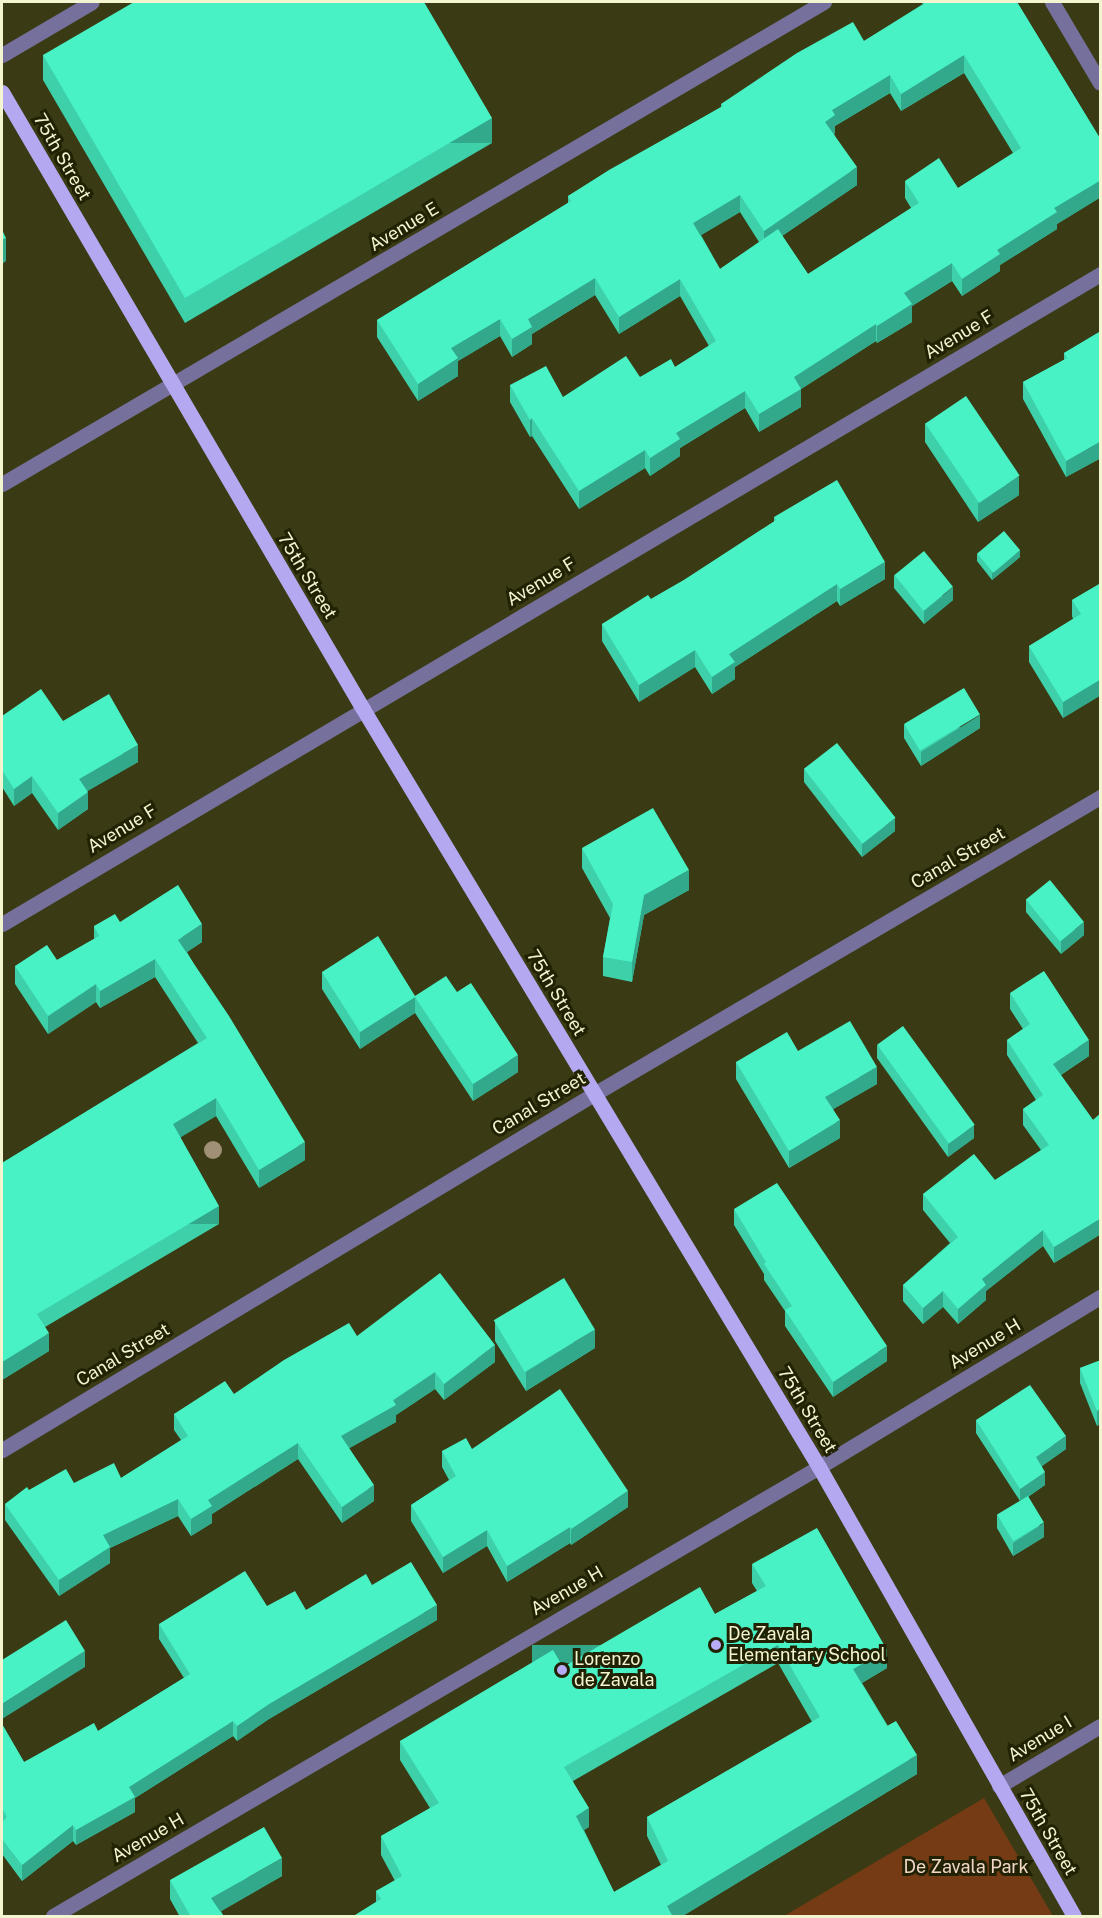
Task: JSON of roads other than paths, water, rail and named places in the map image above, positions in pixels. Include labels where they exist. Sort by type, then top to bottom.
[{"type":"main road","name":"75th Street","points":[[2,92],[363,709],[819,1467],[1074,1917]]},
{"type":"street","points":[[2,55],[92,2]]},
{"type":"street","name":"Avenue E","points":[[2,484],[824,2]]},
{"type":"street","points":[[1052,2],[1101,83]]},
{"type":"street","name":"Avenue F","points":[[2,924],[1101,274]]},
{"type":"street","name":"Canal Street","points":[[2,1450],[594,1094],[1101,797]]},
{"type":"street","name":"Avenue H","points":[[52,1917],[819,1467],[1101,1297]]},
{"type":"street","name":"Avenue I","points":[[999,1786],[1101,1726]]},
{"type":"place","name":"De Zavala Elementary School","points":[[716,1645]]},
{"type":"place","name":"Lorenzo de Zavala","points":[[562,1670]]},
{"type":"park label","name":"De Zavala Park","points":[[966,1867]]}]
